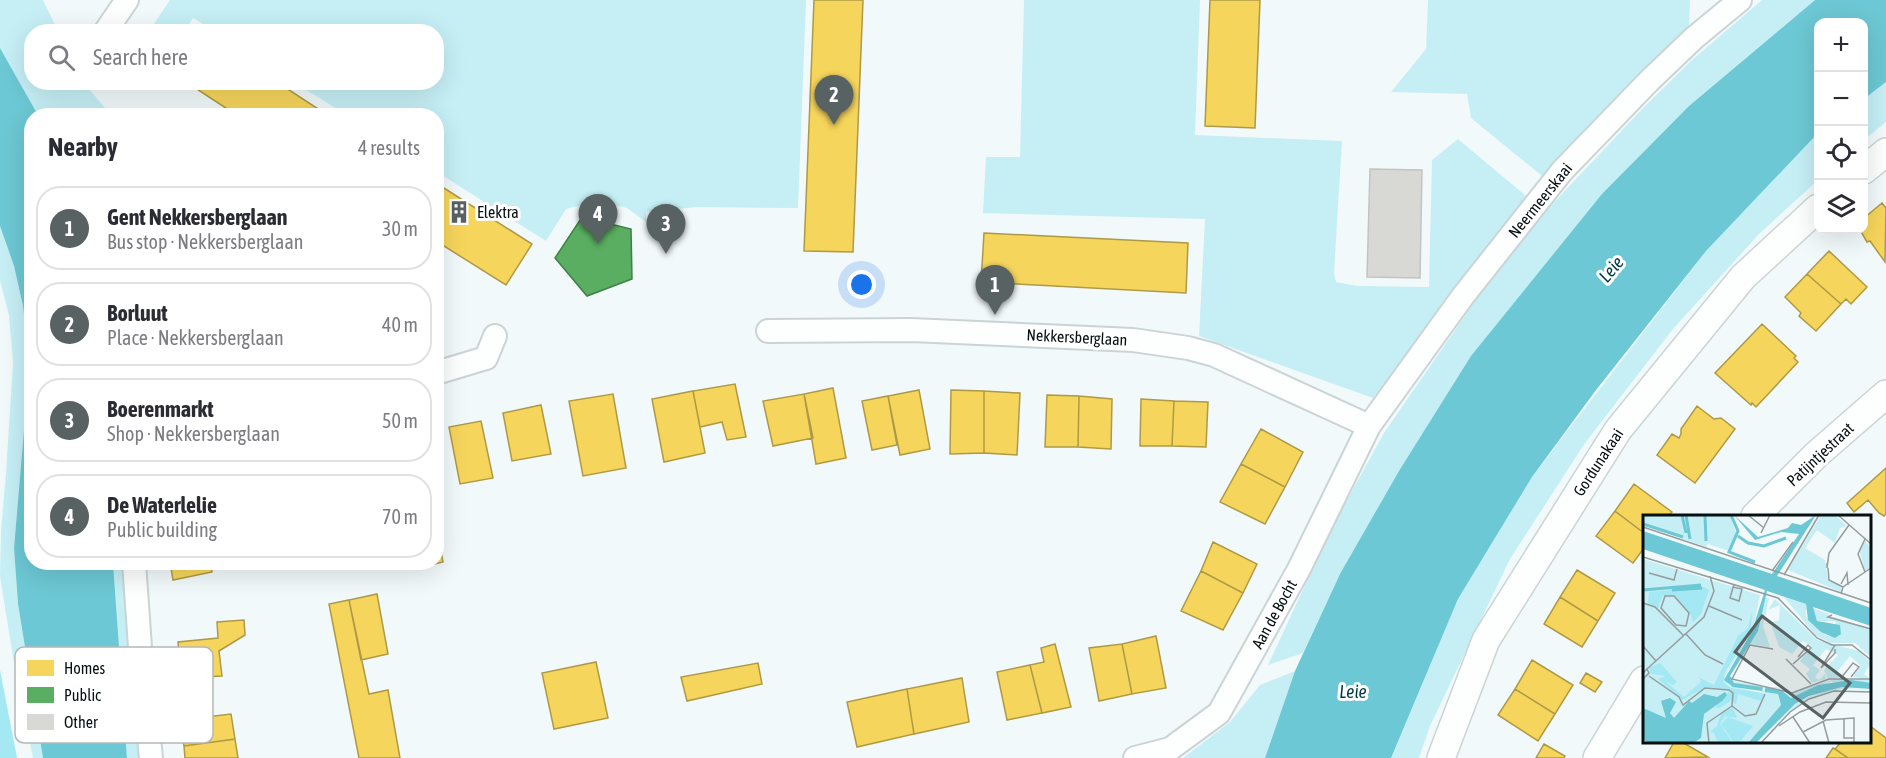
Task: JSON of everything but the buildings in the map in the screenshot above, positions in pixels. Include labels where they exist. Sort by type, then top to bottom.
[{"type":"street","points":[[110,24],[127,0]]},
{"type":"street","name":"Neermeerskaai","points":[[1369,426],[1463,296],[1563,171],[1650,80],[1694,38],[1740,0]]},
{"type":"street","points":[[1868,166],[1886,152]]},
{"type":"street","name":"Gordunakaai","points":[[1441,758],[1486,640],[1618,429],[1743,277],[1814,212]]},
{"type":"street","name":"Nekkersberglaan","points":[[768,331],[911,330],[1133,340],[1188,348],[1214,355],[1369,426]]},
{"type":"street","points":[[444,371],[486,358],[495,336]]},
{"type":"street","name":"Patijntjestraat","points":[[1756,515],[1816,455],[1886,394]]},
{"type":"street","name":"Aan de Bocht","points":[[1135,758],[1170,749],[1219,713],[1299,569],[1369,426]]},
{"type":"street","points":[[135,570],[140,647]]},
{"type":"street","points":[[1597,758],[1643,682]]},
{"type":"street","points":[[150,743],[151,758]]},
{"type":"shaded area","points":[[0,0],[43,0],[55,24],[24,24],[24,90],[90,90],[105,108],[34,108],[0,48]]},
{"type":"shaded area","points":[[170,0],[806,0],[798,208],[697,207],[646,212],[646,222],[627,208],[597,201],[566,209],[546,241],[444,176],[444,108],[336,108],[306,90],[444,90],[444,24],[203,24],[193,18],[189,24],[154,24]]},
{"type":"shaded area","points":[[1024,0],[1200,0],[1195,135],[1342,141],[1334,273],[1336,282],[1357,286],[1429,287],[1432,160],[1458,139],[1526,196],[1458,290],[1373,398],[1199,336],[1205,219],[983,213],[986,157],[1020,157]]},
{"type":"shaded area","points":[[1428,0],[1690,0],[1689,26],[1642,70],[1542,176],[1471,118],[1467,94],[1391,92],[1426,49]]},
{"type":"shaded area","points":[[1762,0],[1815,0],[1689,106],[1340,574],[1303,653],[1268,665],[1332,527],[1384,433],[1484,288],[1544,213],[1642,109],[1692,60]]},
{"type":"shaded area","points":[[1886,82],[1886,122],[1868,137],[1868,126],[1868,96]]},
{"type":"shaded area","points":[[1814,137],[1814,184],[1759,234],[1673,329],[1585,443],[1510,559],[1430,726],[1419,758],[1391,758],[1458,599],[1532,477],[1706,251]]},
{"type":"shaded area","points":[[0,226],[14,266],[24,315],[24,430],[14,548],[18,604],[25,647],[15,647],[15,670],[0,576],[13,363],[9,315],[0,281]]},
{"type":"shaded area","points":[[114,570],[126,570],[131,647],[119,647]]},
{"type":"shaded area","points":[[0,670],[17,758],[0,758]]},
{"type":"shaded area","points":[[1295,671],[1265,758],[1183,758],[1230,722],[1260,685]]},
{"type":"shaded area","points":[[30,743],[41,743],[43,758],[33,758]]},
{"type":"shaded area","points":[[126,743],[139,743],[140,758],[127,758]]},
{"type":"water","name":"Leie","points":[[1815,0],[1886,0],[1886,82],[1868,96],[1868,18],[1814,18],[1814,137],[1706,251],[1596,390],[1532,477],[1458,599],[1391,758],[1265,758],[1295,671],[1340,574],[1399,471],[1471,356],[1602,194],[1689,106]]},
{"type":"water","points":[[0,48],[34,108],[24,108],[24,315],[14,266],[0,226]]},
{"type":"water","points":[[24,430],[24,570],[114,570],[119,647],[25,647],[18,604],[14,548]]},
{"type":"water","points":[[41,743],[126,743],[127,758],[43,758]]},
{"type":"place","name":"Borluut","points":[[834,125]]},
{"type":"place","name":"Elektra","points":[[459,212]]},
{"type":"place","name":"De Waterlelie","points":[[598,244]]},
{"type":"place","name":"Boerenmarkt","points":[[666,254]]},
{"type":"place","name":"Gent Nekkersberglaan","points":[[995,315]]}]
